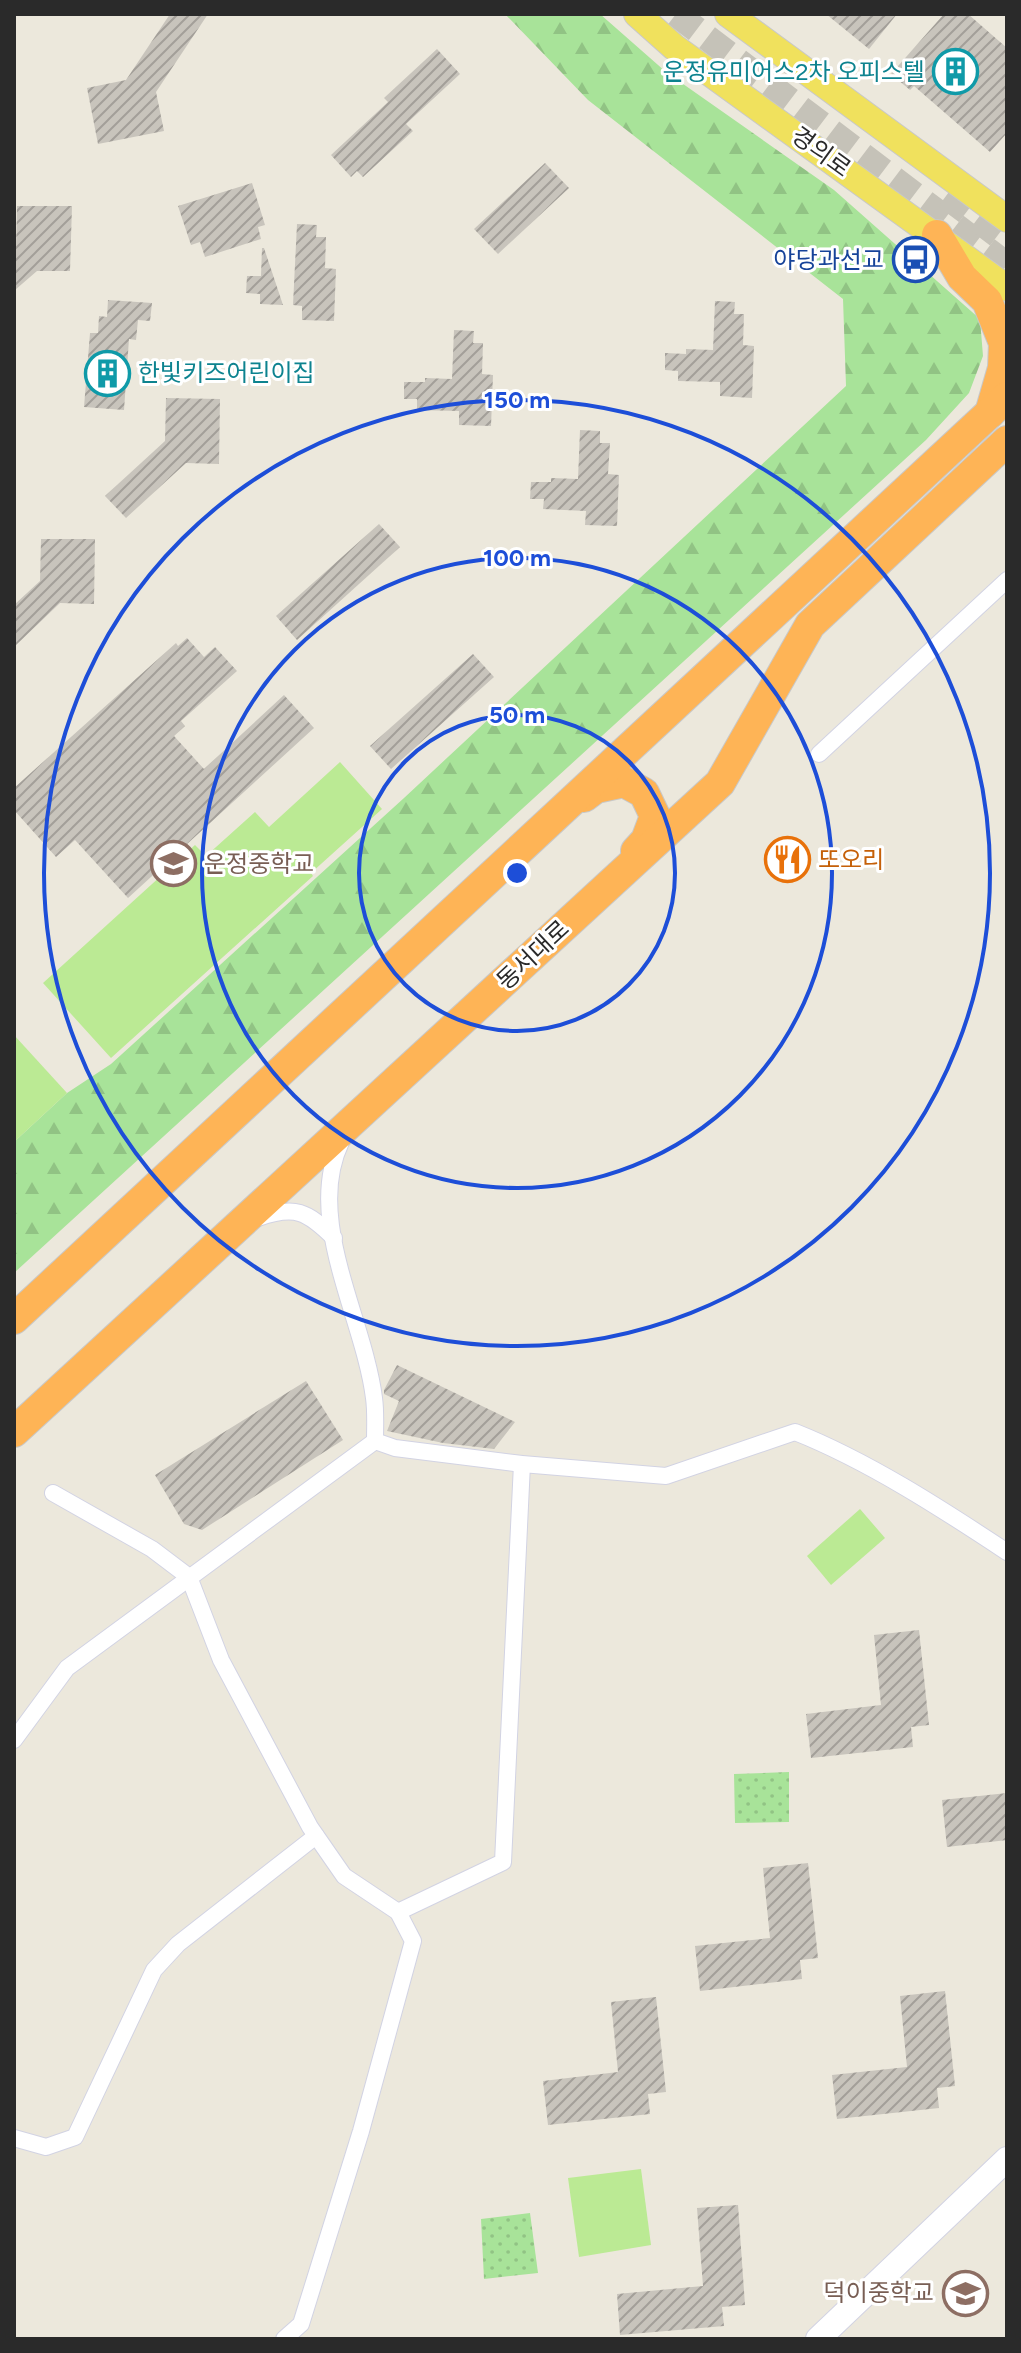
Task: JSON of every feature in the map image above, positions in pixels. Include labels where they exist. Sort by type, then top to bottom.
[{"type":"highway","points":[[14,1319],[998,405],[1004,343],[987,301],[962,277],[937,235]]},
{"type":"highway","name":"동서대로","points":[[20,1427],[720,783],[810,625],[1007,441]]},
{"type":"highway","points":[[547,823],[596,788],[624,782],[644,793],[655,816],[646,840],[604,890]]},
{"type":"main road","name":"경의로","points":[[637,14],[674,47],[1007,288]]},
{"type":"main road","points":[[728,14],[1007,219]]},
{"type":"main road","points":[[976,196],[1007,200]]},
{"type":"street","points":[[819,754],[1007,580]]},
{"type":"street","points":[[360,1114],[341,1142],[329,1174],[328,1193],[334,1238],[374,1397],[375,1441]]},
{"type":"street","points":[[217,1246],[255,1219],[277,1211],[295,1210],[314,1218],[334,1238]]},
{"type":"street","points":[[375,1441],[395,1448],[522,1464],[666,1476],[795,1432],[825,1444],[1007,1552]]},
{"type":"street","points":[[14,1740],[67,1668],[375,1441]]},
{"type":"street","points":[[398,1912],[503,1862],[522,1464]]},
{"type":"street","points":[[53,1493],[152,1549],[189,1577],[221,1660],[316,1836],[344,1876],[398,1912],[413,1941],[361,2131],[301,2324],[284,2339]]},
{"type":"street","points":[[14,2138],[46,2147],[75,2137],[154,1970],[178,1944],[316,1836]]},
{"type":"street","points":[[818,2339],[1007,2159]]},
{"type":"green space","points":[[505,14],[600,14],[666,72],[834,190],[980,319],[983,356],[969,393],[926,440],[14,1273],[14,1142],[67,1093],[111,1064],[404,798],[846,386],[843,299],[588,100]]},
{"type":"green space","points":[[340,762],[382,809],[311,873],[313,876],[111,1058],[43,983],[195,845],[206,856],[255,812],[269,827]]},
{"type":"green space","points":[[14,1035],[67,1093],[14,1142]]},
{"type":"green space","points":[[860,1509],[885,1538],[831,1585],[807,1556]]},
{"type":"green space","points":[[789,1772],[789,1822],[735,1823],[734,1774]]},
{"type":"green space","points":[[641,2169],[651,2245],[579,2257],[568,2178]]},
{"type":"green space","points":[[530,2213],[538,2273],[484,2279],[481,2219]]},
{"type":"building","points":[[170,14],[208,14],[156,92],[164,131],[98,144],[87,88],[126,80]]},
{"type":"building","points":[[826,14],[897,14],[869,49]]},
{"type":"building","name":"운정유미어스2차 오피스텔","points":[[944,14],[968,14],[1007,48],[1007,133],[990,152],[914,86],[910,90],[891,74]]},
{"type":"building","points":[[437,49],[460,74],[406,124],[413,131],[363,177],[357,171],[351,177],[331,155],[388,102],[384,98]]},
{"type":"building","points":[[545,163],[569,188],[498,254],[474,229]]},
{"type":"building","points":[[252,183],[265,225],[258,227],[261,239],[205,257],[200,242],[191,245],[178,206]]},
{"type":"building","points":[[17,206],[72,206],[70,271],[37,271],[15,290]]},
{"type":"building","points":[[297,224],[317,225],[316,237],[326,237],[325,268],[336,269],[334,321],[302,320],[302,306],[293,305]]},
{"type":"building","points":[[262,248],[283,305],[260,304],[260,294],[246,293],[247,276],[261,276]]},
{"type":"building","name":"한빛키즈어린이집","points":[[108,300],[152,303],[150,321],[138,320],[136,340],[129,339],[124,410],[84,407],[90,333],[98,333],[99,316],[107,317]]},
{"type":"building","points":[[715,301],[735,302],[734,314],[744,314],[743,345],[754,346],[752,398],[720,396],[720,382],[678,381],[678,371],[665,370],[665,353],[686,354],[686,349],[713,350]]},
{"type":"building","points":[[454,330],[474,331],[473,343],[483,343],[482,374],[493,375],[491,426],[459,425],[459,411],[417,410],[417,399],[404,399],[404,382],[425,382],[425,378],[452,379]]},
{"type":"building","points":[[166,398],[220,399],[219,464],[186,463],[126,518],[105,496],[165,441]]},
{"type":"building","points":[[580,430],[600,431],[600,443],[610,443],[608,474],[619,475],[617,526],[585,525],[586,511],[543,509],[544,499],[530,499],[531,482],[551,482],[551,478],[578,479]]},
{"type":"building","points":[[379,524],[400,547],[297,640],[276,616]]},
{"type":"building","points":[[41,539],[95,539],[94,604],[60,603],[14,647],[14,605],[40,581]]},
{"type":"building","points":[[187,638],[204,657],[215,647],[237,671],[181,721],[185,726],[174,736],[204,769],[284,695],[314,728],[128,898],[75,840],[56,857],[14,810],[14,788],[176,643],[178,646]]},
{"type":"building","points":[[473,654],[494,677],[391,769],[370,746]]},
{"type":"building","points":[[397,1365],[515,1422],[494,1449],[443,1443],[387,1431],[399,1401],[384,1394],[384,1390]]},
{"type":"building","points":[[306,1381],[343,1440],[202,1530],[184,1524],[155,1475]]},
{"type":"building","points":[[919,1630],[929,1725],[911,1727],[913,1747],[811,1758],[806,1714],[881,1705],[874,1635]]},
{"type":"building","points":[[1007,1793],[1007,1840],[947,1847],[942,1800]]},
{"type":"building","points":[[808,1863],[818,1958],[800,1960],[802,1979],[700,1991],[695,1946],[770,1938],[763,1868]]},
{"type":"building","points":[[945,1991],[955,2086],[937,2088],[939,2108],[837,2119],[832,2075],[907,2067],[900,1996]]},
{"type":"building","points":[[656,1997],[666,2092],[648,2094],[650,2114],[548,2125],[543,2081],[618,2072],[611,2002]]},
{"type":"building","points":[[738,2205],[745,2305],[722,2307],[724,2326],[620,2335],[617,2294],[703,2286],[697,2208]]},
{"type":"tunnel","points":[[676,14],[1007,265]]},
{"type":"tunnel","points":[[946,196],[1007,242]]},
{"type":"place","name":"운정유미어스2차 오피스텔","points":[[956,72]]},
{"type":"place","name":"야당과선교","points":[[915,260]]},
{"type":"place","name":"한빛키즈어린이집","points":[[107,373]]},
{"type":"place","name":"또오리","points":[[787,860]]},
{"type":"place","name":"운정중학교","points":[[173,864]]},
{"type":"place","name":"덕이중학교","points":[[965,2293]]}]
